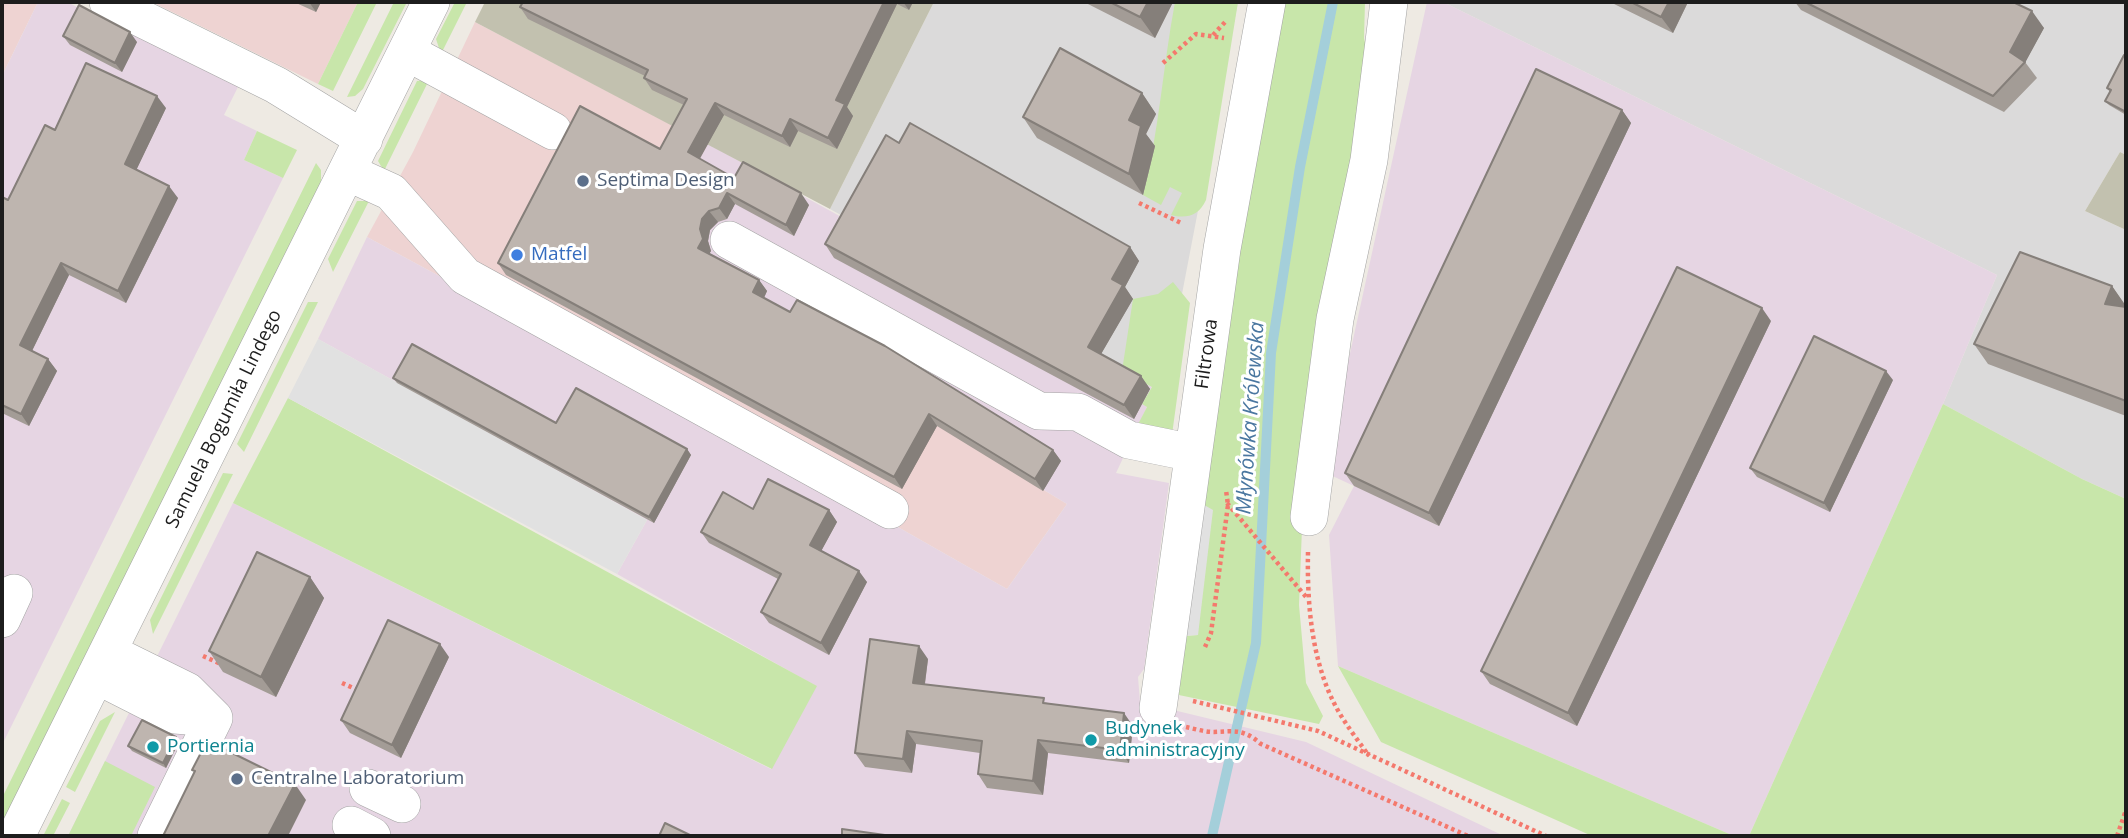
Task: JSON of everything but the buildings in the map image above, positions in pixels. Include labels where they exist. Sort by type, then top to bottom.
[{"type":"street","points":[[108,2],[276,85],[363,139]]},
{"type":"street","name":"Samuela Bogumiła Lindego","points":[[16,836],[431,2]]},
{"type":"street","name":"Filtrowa","points":[[1166,709],[1192,467],[1222,249],[1267,2]]},
{"type":"street","points":[[1309,517],[1335,319],[1369,160],[1389,2]]},
{"type":"street","points":[[407,52],[553,131]]},
{"type":"street","points":[[347,172],[391,192],[466,276],[890,510]]},
{"type":"street","points":[[729,240],[1039,411],[1078,412],[1129,440],[1192,467]]},
{"type":"street","points":[[102,664],[187,691],[214,718],[156,836]]},
{"type":"street","points":[[368,788],[401,804]]},
{"type":"path","points":[[1164,63],[1196,34],[1221,37]]},
{"type":"path","points":[[1139,203],[1181,223]]},
{"type":"path","points":[[1192,467],[1307,599]]},
{"type":"path","points":[[1309,517],[1307,599],[1316,647],[1333,701],[1370,757]]},
{"type":"path","points":[[209,659],[226,667]]},
{"type":"path","points":[[342,683],[368,695]]},
{"type":"path","points":[[1166,709],[1236,712],[1311,729],[1546,836]]},
{"type":"path","points":[[1166,709],[1213,732],[1233,729],[1248,733],[1261,744],[1468,836]]},
{"type":"path","points":[[2117,836],[2126,810]]},
{"type":"shaded area","points":[[2,2],[38,2],[2,76]]},
{"type":"shaded area","points":[[38,2],[67,2],[238,87],[224,115],[257,131],[244,160],[283,178],[2,745],[2,76]]},
{"type":"shaded area","points":[[152,2],[358,2],[318,84]]},
{"type":"shaded area","points":[[485,2],[934,2],[830,209],[475,22]]},
{"type":"shaded area","points":[[934,2],[1238,2],[1163,393],[830,209]]},
{"type":"shaded area","points":[[1427,2],[1443,2],[1997,275],[1943,404],[1749,836],[1734,836],[1338,666],[1329,535],[1354,486],[1324,472]]},
{"type":"shaded area","points":[[1443,2],[2126,2],[2126,155],[2120,152],[2085,211],[2126,230],[2126,499],[2082,479],[1943,404],[1997,275]]},
{"type":"shaded area","points":[[475,22],[708,144],[869,384],[1067,504],[1007,589],[778,459],[367,237],[413,152]]},
{"type":"shaded area","points":[[708,144],[1152,387],[1143,404],[1147,407],[1116,473],[1169,483],[1144,669],[1138,677],[1140,702],[1306,742],[1504,836],[68,836],[233,503],[771,769],[816,686],[617,574],[647,520],[318,339],[367,237],[778,459],[1007,589],[1067,504],[869,384],[664,223]]},
{"type":"shaded area","points":[[2120,152],[2126,155],[2126,230],[2085,211]]},
{"type":"shaded area","points":[[318,339],[647,520],[617,574],[288,398]]},
{"type":"shaded area","points":[[1199,502],[1213,510],[1198,635],[1182,636]]},
{"type":"green space","points":[[358,2],[377,2],[333,91],[318,84]]},
{"type":"green space","points":[[394,2],[407,2],[363,89],[355,96],[347,97]]},
{"type":"green space","points":[[455,2],[467,2],[441,54],[436,39]]},
{"type":"green space","points":[[1175,2],[1238,2],[1206,200],[1196,213],[1182,217],[1171,215],[1182,193],[1170,187],[1161,205],[1143,195]]},
{"type":"green space","points":[[1276,2],[1365,2],[1364,38],[1372,74],[1303,502],[1299,605],[1306,683],[1323,716],[1319,724],[1174,694],[1182,636],[1198,635],[1199,502]]},
{"type":"green space","points":[[429,80],[384,171],[378,161],[417,81]]},
{"type":"green space","points":[[257,131],[297,150],[283,178],[244,160]]},
{"type":"green space","points":[[316,163],[321,170],[321,183],[2,828],[2,798]]},
{"type":"green space","points":[[357,201],[369,201],[333,272],[328,259]]},
{"type":"green space","points":[[1173,282],[1190,303],[1171,442],[1134,432],[1147,407],[1142,404],[1152,387],[1122,371],[1133,299],[1158,294]]},
{"type":"green space","points":[[308,302],[318,302],[244,452],[237,444]]},
{"type":"green space","points":[[288,398],[817,686],[772,769],[233,503]]},
{"type":"green space","points":[[1943,404],[2082,479],[2126,499],[2126,836],[1749,836]]},
{"type":"green space","points":[[223,473],[233,474],[153,634],[150,620]]},
{"type":"green space","points":[[1338,666],[1734,836],[1592,836],[1381,742]]},
{"type":"green space","points":[[115,712],[75,792],[66,787],[100,721]]},
{"type":"green space","points":[[105,761],[155,787],[131,836],[68,836]]},
{"type":"green space","points":[[62,799],[70,803],[53,836],[43,836]]},
{"type":"waterway","name":"Młynówka Królewska","points":[[1212,836],[1256,643],[1271,353],[1300,167],[1333,2]]},
{"type":"place","name":"Septima Design","points":[[583,181]]},
{"type":"place","name":"Matfel","points":[[517,255]]},
{"type":"place","name":"Budynek administracyjny","points":[[1091,740]]},
{"type":"place","name":"Portiernia","points":[[153,747]]},
{"type":"place","name":"Centralne Laboratorium","points":[[237,779]]}]
